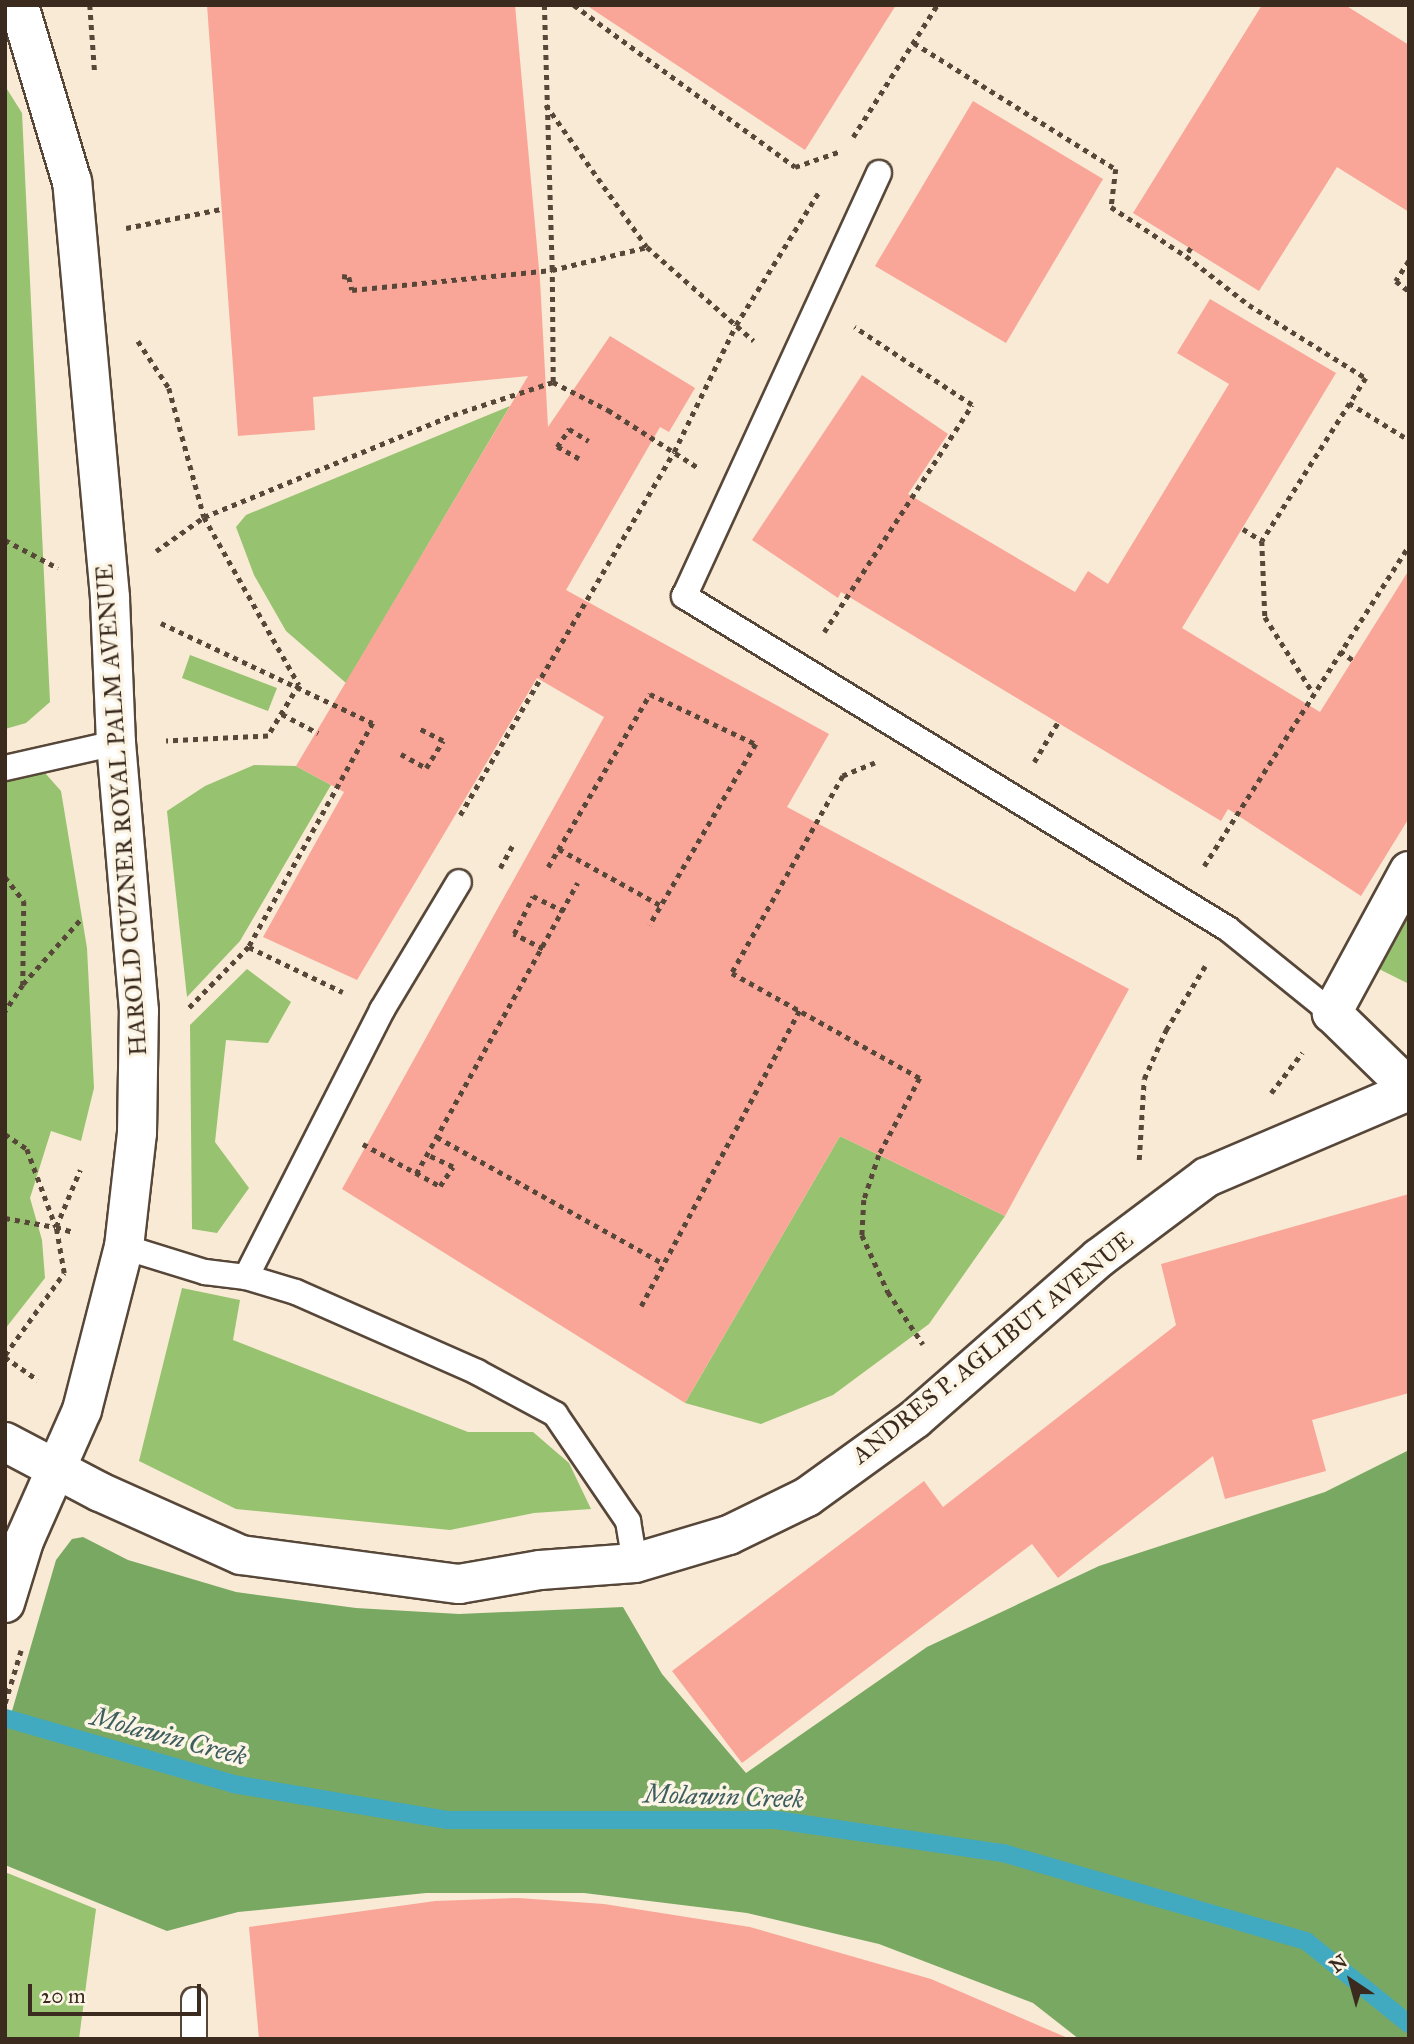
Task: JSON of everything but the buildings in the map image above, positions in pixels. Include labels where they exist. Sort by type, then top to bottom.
[{"type":"street","name":"HAROLD CUZNER ROYAL PALM AVENUE","points":[[5,1603],[24,1541],[82,1410],[124,1247],[137,1133],[139,1011],[116,743],[110,597],[72,182],[19,5]]},
{"type":"street","points":[[1409,871],[1332,1013],[1409,1089]]},
{"type":"street","name":"ANDRES P. AGLIBUT AVENUE","points":[[5,1442],[56,1470],[241,1555],[459,1584],[540,1570],[635,1563],[729,1535],[807,1497],[915,1419],[1099,1258],[1206,1177],[1409,1089]]},
{"type":"lane","points":[[879,173],[684,596],[799,671],[1228,929],[1332,1013]]},
{"type":"lane","points":[[5,768],[116,743]]},
{"type":"lane","points":[[246,1277],[382,1010],[459,882]]},
{"type":"lane","points":[[124,1247],[205,1272],[246,1277],[296,1292],[477,1372],[555,1414],[628,1521],[635,1563]]},
{"type":"lane","points":[[194,2000],[194,2039]]},
{"type":"path","points":[[544,5],[553,382]]},
{"type":"path","points":[[574,5],[795,167],[844,150],[837,162]]},
{"type":"path","points":[[851,139],[937,5]]},
{"type":"path","points":[[914,43],[1116,169],[1111,207],[1186,256],[1250,305],[1366,378],[1262,541],[1265,617],[1313,693]]},
{"type":"path","points":[[546,105],[647,247],[789,371]]},
{"type":"path","points":[[460,815],[674,452],[736,325],[823,185]]},
{"type":"path","points":[[76,238],[221,209]]},
{"type":"path","points":[[342,276],[349,277],[352,289],[552,270],[647,247]]},
{"type":"path","points":[[1186,256],[1191,248]]},
{"type":"path","points":[[1409,261],[1395,281],[1409,291]]},
{"type":"path","points":[[799,671],[972,405],[820,305]]},
{"type":"path","points":[[135,336],[169,388],[204,516],[299,685],[373,723],[249,947],[186,1012]]},
{"type":"path","points":[[110,597],[135,567],[204,516],[453,415],[553,382],[674,452],[733,490]]},
{"type":"path","points":[[1349,403],[1409,440]]},
{"type":"path","points":[[579,458],[558,447],[569,429],[590,441]]},
{"type":"path","points":[[1243,529],[1262,541]]},
{"type":"path","points":[[1182,902],[1409,545]]},
{"type":"path","points":[[1340,651],[1353,660]]},
{"type":"path","points":[[116,743],[268,736],[299,685]]},
{"type":"path","points":[[548,867],[650,694],[756,744],[650,925]]},
{"type":"path","points":[[282,714],[317,733]]},
{"type":"path","points":[[401,754],[426,768],[443,741],[417,728]]},
{"type":"path","points":[[922,746],[843,776],[732,973],[920,1079],[879,1155],[864,1200],[862,1235],[888,1292],[930,1354]]},
{"type":"path","points":[[559,849],[662,906]]},
{"type":"path","points":[[5,877],[24,901],[23,985]]},
{"type":"path","points":[[416,1174],[543,949],[577,883]]},
{"type":"path","points":[[543,949],[514,934],[533,896],[564,911]]},
{"type":"path","points":[[5,1012],[23,985],[86,914]]},
{"type":"path","points":[[1139,1160],[1144,1079],[1166,1030],[1228,929]]},
{"type":"path","points":[[249,947],[382,1010]]},
{"type":"path","points":[[641,1306],[661,1262],[800,1010]]},
{"type":"path","points":[[325,1123],[440,1186],[453,1167],[427,1155]]},
{"type":"path","points":[[5,1134],[27,1149],[56,1227],[64,1273],[5,1356],[82,1410]]},
{"type":"path","points":[[437,1137],[661,1262]]},
{"type":"path","points":[[56,1227],[81,1166]]},
{"type":"path","points":[[5,1219],[56,1227],[124,1247]]},
{"type":"green space","points":[[5,86],[22,113],[50,702],[26,723],[5,729]]},
{"type":"green space","points":[[510,406],[346,683],[286,631],[254,575],[236,527],[246,515]]},
{"type":"green space","points":[[190,655],[277,688],[268,711],[182,678]]},
{"type":"green space","points":[[254,765],[296,766],[331,785],[240,941],[187,997],[167,811],[205,786]]},
{"type":"green space","points":[[45,773],[61,791],[87,948],[94,1088],[81,1141],[51,1131],[30,1198],[42,1240],[45,1278],[5,1329],[5,778]]},
{"type":"green space","points":[[1409,907],[1409,984],[1375,967]]},
{"type":"green space","points":[[247,969],[291,1002],[268,1043],[226,1040],[215,1142],[249,1188],[217,1233],[192,1229],[190,1025]]},
{"type":"green space","points":[[840,1136],[1005,1216],[929,1324],[833,1395],[761,1424],[685,1403]]},
{"type":"green space","points":[[182,1288],[240,1300],[233,1340],[468,1432],[533,1432],[569,1463],[591,1509],[534,1513],[450,1530],[236,1509],[139,1461]]},
{"type":"green space","points":[[1409,1450],[1409,2039],[1079,2039],[1033,2003],[879,1944],[747,1913],[584,1893],[426,1893],[238,1912],[167,1931],[5,1865],[5,1735],[56,1560],[72,1539],[83,1537],[128,1560],[236,1592],[356,1608],[459,1614],[623,1607],[662,1674],[746,1773],[927,1647],[1099,1566],[1325,1492]]},
{"type":"green space","points":[[5,1872],[96,1909],[79,2039],[5,2039]]},
{"type":"waterway","name":"Molawin Creek","points":[[5,1718],[233,1784],[447,1820],[776,1820],[1003,1853],[1306,1941],[1409,2024]]}]
